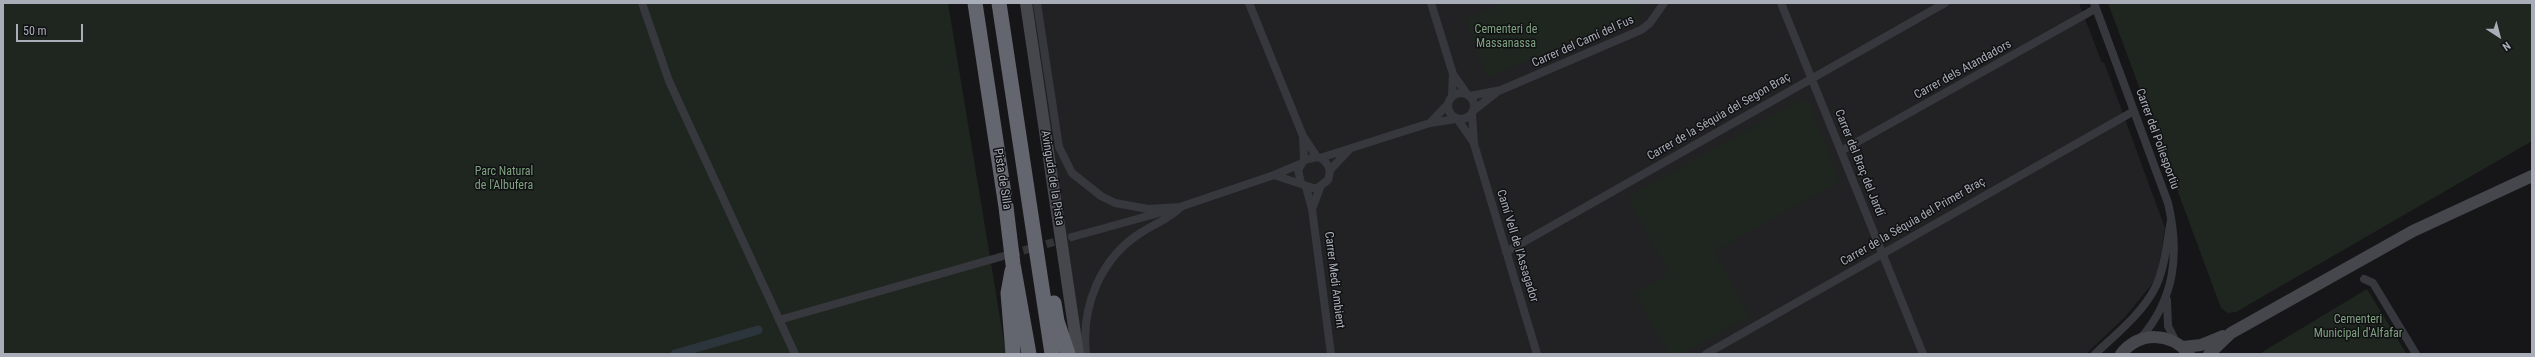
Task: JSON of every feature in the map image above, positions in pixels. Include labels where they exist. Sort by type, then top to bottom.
[{"type":"highway","name":"Pista de Silla","points":[[975,3],[1006,207],[1007,260],[1029,354]]},
{"type":"highway","name":"Pista de Silla","points":[[999,3],[1035,232],[1052,354]]},
{"type":"highway","points":[[1035,232],[1045,250],[1057,321],[1068,354]]},
{"type":"highway","points":[[1007,260],[1013,354]]},
{"type":"street","points":[[642,3],[669,81],[795,354]]},
{"type":"street","name":"Avinguda de la Pista","points":[[1026,3],[1078,354]]},
{"type":"street","name":"Avinguda de la Pista","points":[[1037,3],[1059,147],[1064,161],[1072,173],[1086,185],[1115,203],[1132,208],[1181,207]]},
{"type":"street","points":[[1249,3],[1303,136],[1318,157],[1326,162],[1330,170]]},
{"type":"street","points":[[1072,237],[1181,207],[1274,175],[1302,162],[1348,151],[1430,123],[1466,119],[1473,112],[1474,103],[1453,74],[1431,3]]},
{"type":"street","name":"Carrer del Camí del Fus","points":[[1469,95],[1501,90],[1642,30],[1650,23],[1664,3]]},
{"type":"street","name":"Carrer del Braç del Jardí","points":[[1781,3],[1923,354]]},
{"type":"street","name":"Carrer de la Séquia del Segon Braç","points":[[1506,252],[1945,3]]},
{"type":"street","name":"Carrer del Poliesportiu","points":[[2094,6],[2134,111],[2175,228],[2175,252],[2168,287],[2166,315],[2183,348]]},
{"type":"street","name":"Carrer dels Atandadors","points":[[1841,151],[2094,6]]},
{"type":"street","points":[[1453,74],[1449,113],[1457,119]]},
{"type":"street","name":"Carrer del Camí del Fus","points":[[1473,112],[1501,90]]},
{"type":"street","points":[[1430,123],[1450,100],[1459,93],[1469,95]]},
{"type":"street","name":"Carrer de la Séquia del Primer Braç","points":[[1706,354],[1883,252],[2134,111]]},
{"type":"street","name":"Camí Vell de l'Assagador","points":[[1473,112],[1474,144],[1537,354]]},
{"type":"street","name":"Camí Vell de l'Assagador","points":[[1457,119],[1474,144]]},
{"type":"street","points":[[1303,136],[1302,162],[1298,177],[1304,185]]},
{"type":"street","points":[[1274,175],[1304,185],[1320,188],[1328,180],[1330,170],[1348,151]]},
{"type":"street","points":[[2121,354],[2139,340],[2158,337],[2183,348],[2201,345],[2231,333],[2413,231],[2532,176]]},
{"type":"street","name":"Carrer Medi Ambient","points":[[1304,185],[1312,209],[1331,354]]},
{"type":"street","name":"Carrer Medi Ambient","points":[[1312,209],[1320,188]]},
{"type":"street","points":[[1086,354],[1085,321],[1088,306],[1105,268],[1122,248],[1141,232],[1172,216],[1181,207]]},
{"type":"street","points":[[2094,354],[2129,321],[2152,294],[2163,263],[2172,218]]},
{"type":"street","points":[[779,320],[1007,260]]},
{"type":"street","points":[[2364,279],[2373,283],[2416,354]]},
{"type":"street","name":"Carrer del Poliesportiu","points":[[2139,340],[2155,321],[2168,287]]},
{"type":"street","points":[[2209,354],[2231,333]]},
{"type":"shaded area","points":[[1031,3],[2079,3],[2102,63],[2104,62],[2165,228],[2157,278],[2125,317],[2086,354],[1083,354]]},
{"type":"green space","name":"Parc Natural de l'Albufera","points":[[3,3],[948,3],[1006,354],[3,354]]},
{"type":"green space","name":"Cementeri de Massanassa","points":[[1507,3],[1635,3],[1640,19],[1636,23],[1562,55],[1559,49],[1487,77],[1465,19]]},
{"type":"green space","points":[[2108,3],[2532,3],[2532,141],[2236,312],[2228,313],[2221,308]]},
{"type":"green space","points":[[1801,100],[1809,104],[1840,181],[1714,252],[1750,316],[1682,354],[1669,354],[1634,293],[1669,273],[1628,197]]},
{"type":"green space","name":"Cementeri Municipal d'Alfafar","points":[[2367,289],[2406,353],[2259,354]]},
{"type":"waterway","points":[[675,354],[758,330]]},
{"type":"tunnel","points":[[1000,257],[1072,237]]}]
